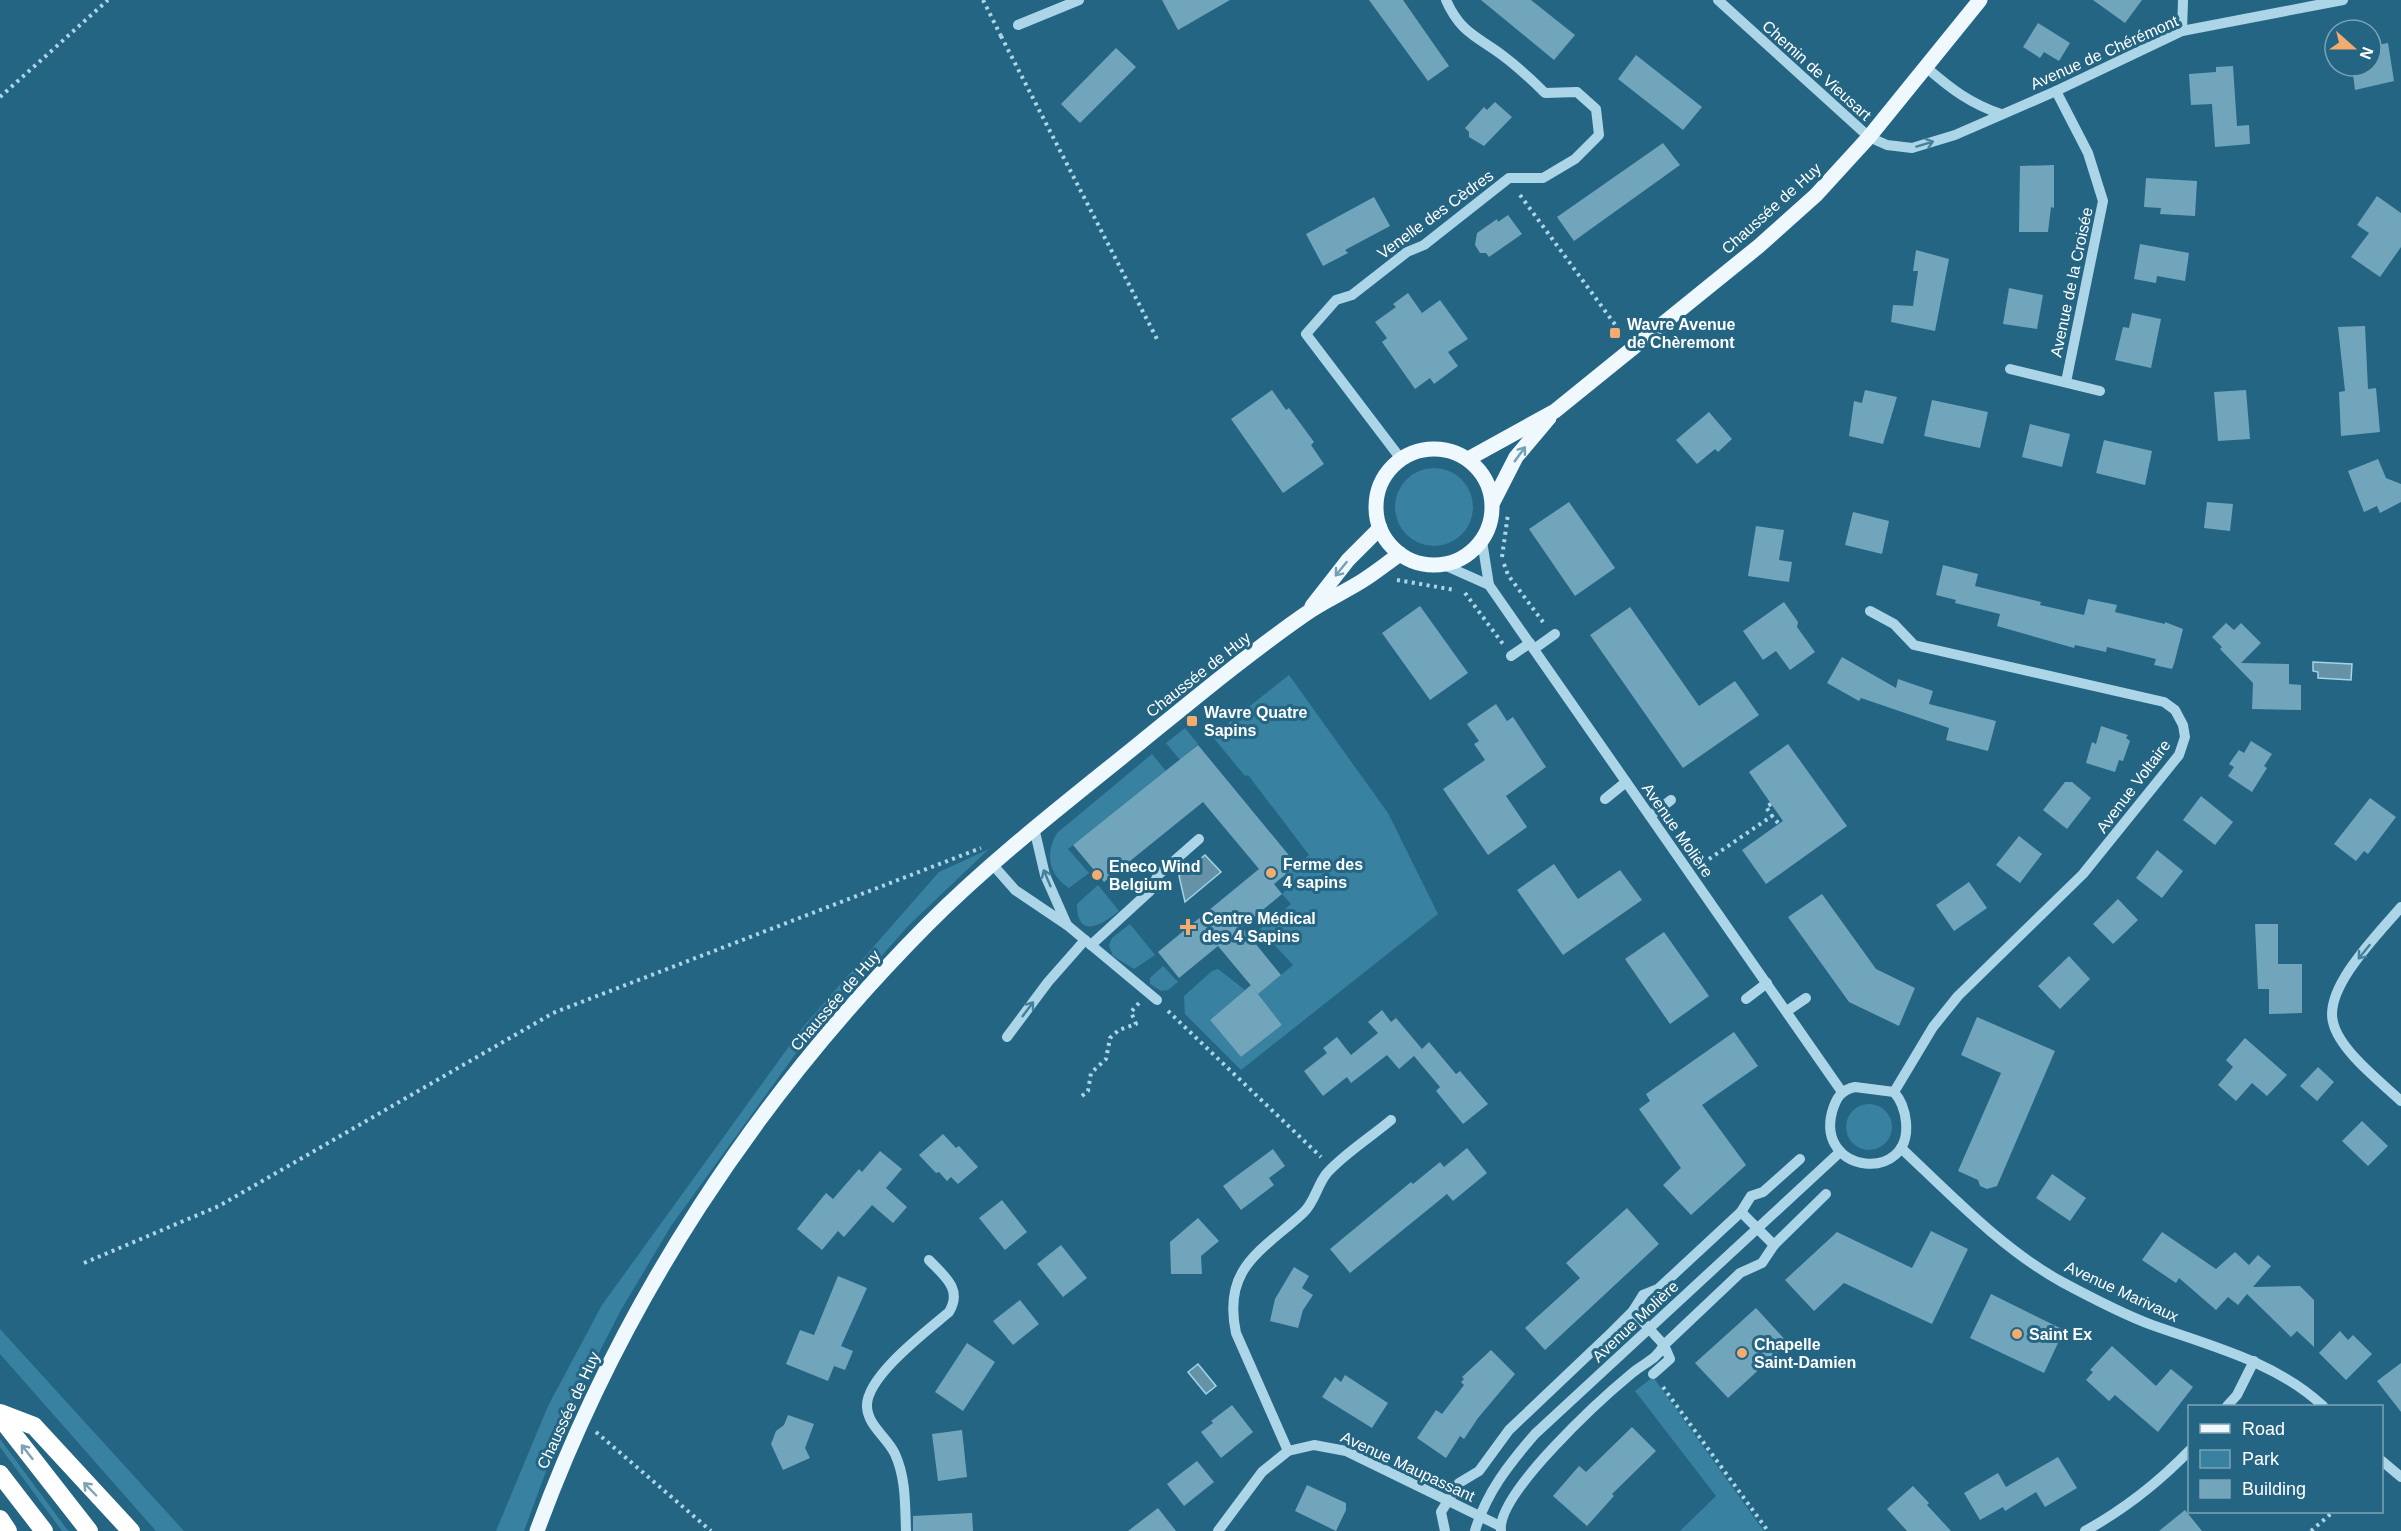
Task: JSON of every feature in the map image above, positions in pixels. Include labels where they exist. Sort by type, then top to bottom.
[{"type":"highway","points":[[0,1415],[89,1531]]},
{"type":"highway","points":[[0,1415],[34,1426],[131,1531]]},
{"type":"highway","points":[[0,1474],[44,1531]]},
{"type":"highway","points":[[0,1519],[8,1531]]},
{"type":"main road","name":"Chaussée de Huy","points":[[1468,459],[1555,411],[1759,246],[1816,195],[1869,137],[1980,0]]},
{"type":"main road","name":"Chaussée de Huy","points":[[1493,502],[1516,457],[1555,411]]},
{"type":"main road","points":[[1441,448],[1468,459],[1481,471],[1489,485],[1493,502],[1492,516],[1482,542],[1465,556],[1444,565],[1421,564],[1400,554],[1388,542],[1380,528],[1376,498],[1388,471],[1401,459],[1426,449],[1441,448]]},
{"type":"main road","name":"Chaussée de Huy","points":[[1306,613],[1348,560],[1380,528]]},
{"type":"main road","name":"Chaussée de Huy","points":[[537,1531],[582,1419],[634,1313],[692,1216],[750,1132],[866,989],[930,922],[1034,828],[1306,613],[1364,580],[1400,554]]},
{"type":"street","points":[[1018,25],[1078,0]]},
{"type":"street","name":"Venelle des Cèdres","points":[[1401,459],[1306,334],[1336,300],[1352,295],[1407,252],[1424,244],[1509,178],[1543,178],[1575,159],[1599,135],[1596,109],[1577,92],[1545,93],[1517,67],[1473,38],[1455,20],[1446,0]]},
{"type":"street","name":"Chemin de Vieusart","points":[[1718,0],[1869,137]]},
{"type":"street","points":[[2182,31],[2183,0]]},
{"type":"street","name":"Avenue de Chérémont","points":[[1869,137],[1887,145],[1912,148],[1955,135],[2056,91],[2182,31],[2343,0]]},
{"type":"street","points":[[1927,68],[1961,97],[1975,105],[2001,114]]},
{"type":"street","name":"Avenue de la Croisée","points":[[2056,91],[2088,153],[2103,201],[2066,382]]},
{"type":"street","name":"Avenue de la Croisée","points":[[2010,369],[2100,391]]},
{"type":"street","name":"Avenue Molière","points":[[1482,542],[1489,585],[1842,1092]]},
{"type":"street","points":[[1444,565],[1489,585]]},
{"type":"street","name":"Avenue Voltaire","points":[[1869,611],[1894,624],[1914,645],[2164,702],[2178,714],[2185,732],[2179,754],[2083,874],[1979,974],[1941,1016],[1894,1092]]},
{"type":"street","points":[[1511,656],[1555,634]]},
{"type":"street","points":[[1605,799],[1626,782]]},
{"type":"street","points":[[1650,816],[1671,800]]},
{"type":"street","points":[[1034,828],[1045,875],[1067,925]]},
{"type":"street","points":[[1007,1036],[1048,982],[1088,943],[1150,891],[1158,875],[1199,839]]},
{"type":"street","points":[[993,865],[1015,890],[1067,925],[1157,1000]]},
{"type":"street","points":[[2401,907],[2350,969],[2332,1007],[2333,1023],[2348,1047],[2401,1101]]},
{"type":"street","points":[[1746,999],[1767,983]]},
{"type":"street","points":[[1787,1011],[1806,998]]},
{"type":"street","points":[[1856,1087],[1894,1092],[1899,1098],[1906,1118],[1907,1132],[1901,1148],[1888,1160],[1873,1164],[1860,1164],[1840,1152],[1833,1140],[1830,1122],[1836,1100],[1842,1092],[1856,1087]]},
{"type":"street","points":[[1288,1451],[1239,1342],[1233,1318],[1233,1302],[1238,1278],[1260,1247],[1303,1213],[1332,1168],[1392,1120]]},
{"type":"street","name":"Avenue Marivaux","points":[[1901,1148],[1989,1230],[2060,1281],[2149,1324],[2254,1361],[2310,1395],[2321,1405]]},
{"type":"street","name":"Avenue Molière","points":[[1475,1531],[1500,1476],[1535,1434],[1840,1152]]},
{"type":"street","points":[[1445,1531],[1441,1521],[1447,1501],[1460,1483],[1479,1471],[1502,1437],[1633,1311],[1643,1295],[1658,1289],[1741,1212],[1751,1196],[1763,1192],[1800,1159]]},
{"type":"street","points":[[1500,1529],[1524,1481],[1540,1462],[1631,1374],[1657,1358],[1664,1345],[1740,1273],[1762,1263],[1774,1245],[1826,1194]]},
{"type":"street","points":[[1741,1212],[1774,1245]]},
{"type":"street","points":[[906,1531],[904,1485],[896,1457],[890,1444],[871,1422],[866,1407],[870,1393],[898,1355],[949,1312],[955,1302],[955,1289],[930,1260]]},
{"type":"street","points":[[1633,1311],[1664,1345],[1670,1359],[1653,1374]]},
{"type":"street","points":[[2229,1405],[2237,1395],[2254,1361]]},
{"type":"street","name":"Avenue Maupassant","points":[[1218,1531],[1262,1472],[1288,1451],[1314,1445],[1340,1449],[1480,1516],[1500,1529]]},
{"type":"street","points":[[2085,1531],[2118,1513],[2163,1478],[2188,1452]]},
{"type":"street","points":[[2383,1462],[2401,1477]]},
{"type":"path","points":[[0,97],[108,0]]},
{"type":"path","points":[[983,0],[1157,339]]},
{"type":"path","points":[[1001,36],[1018,25]]},
{"type":"path","points":[[1509,178],[1603,310],[1634,348]]},
{"type":"path","points":[[1508,575],[1543,622]]},
{"type":"path","points":[[1390,578],[1462,591],[1472,599],[1503,645]]},
{"type":"path","points":[[1771,804],[1767,807],[1779,824]]},
{"type":"path","points":[[1709,860],[1772,816]]},
{"type":"path","points":[[84,1263],[219,1206],[553,1013],[990,845]]},
{"type":"path","points":[[1082,1096],[1088,1091],[1091,1073],[1106,1059],[1110,1038],[1119,1030],[1136,1024],[1131,1012],[1147,992]]},
{"type":"path","points":[[1157,1000],[1332,1168]]},
{"type":"path","points":[[1653,1374],[1768,1531]]},
{"type":"path","points":[[582,1419],[711,1531]]},
{"type":"path","points":[[2311,1531],[2332,1513]]},
{"type":"green space","points":[[1434,468],[1449,471],[1462,479],[1470,492],[1473,507],[1470,522],[1462,535],[1449,543],[1434,546],[1419,543],[1406,535],[1398,522],[1395,507],[1398,492],[1406,479],[1419,471]]},
{"type":"green space","points":[[1289,675],[1388,813],[1438,914],[1241,1070],[1185,1014],[1184,996],[1212,971],[1218,969],[1245,990],[1210,1020],[1241,1057],[1282,1025],[1258,994],[1293,965],[1260,929],[1291,904],[1282,894],[1291,886],[1283,876],[1309,855],[1248,775],[1245,776],[1212,736]]},
{"type":"green space","points":[[1185,728],[1198,744],[1180,760],[1166,743]]},
{"type":"green space","points":[[1152,754],[1166,771],[1068,849],[1089,873],[1069,888],[1057,877],[1051,863],[1051,848],[1057,833]]},
{"type":"green space","points":[[989,849],[909,925],[799,1049],[671,1226],[621,1310],[586,1378],[555,1447],[524,1531],[496,1531],[548,1406],[602,1305],[803,1027],[939,872]]},
{"type":"green space","points":[[1098,885],[1119,911],[1106,921],[1086,926],[1081,923],[1077,904]]},
{"type":"green space","points":[[1130,924],[1155,955],[1134,969],[1113,956],[1109,945],[1112,938]]},
{"type":"green space","points":[[1163,966],[1178,982],[1168,990],[1161,991],[1150,984],[1150,978]]},
{"type":"green space","points":[[1869,1104],[1885,1111],[1892,1127],[1885,1143],[1869,1150],[1853,1143],[1846,1127],[1853,1111]]},
{"type":"green space","points":[[0,1329],[184,1531],[156,1531],[0,1354]]},
{"type":"green space","points":[[1653,1377],[1764,1531],[1680,1531],[1716,1496],[1635,1391]]},
{"type":"green space","points":[[0,1439],[69,1531],[62,1531],[0,1447]]},
{"type":"shaded area","points":[[2313,662],[2352,664],[2351,680],[2318,678],[2318,672],[2313,671]]},
{"type":"shaded area","points":[[1205,855],[1221,872],[1185,902],[1179,876]]},
{"type":"shaded area","points":[[1198,1364],[1216,1386],[1206,1394],[1188,1372]]},
{"type":"building","points":[[1162,0],[1230,0],[1178,30]]},
{"type":"building","points":[[1369,0],[1403,0],[1449,66],[1428,81]]},
{"type":"building","points":[[1481,0],[1531,0],[1575,35],[1554,60]]},
{"type":"building","points":[[2093,0],[2142,0],[2125,23]]},
{"type":"building","points":[[2038,23],[2070,43],[2059,61],[2044,52],[2040,58],[2023,47]]},
{"type":"building","points":[[2388,43],[2394,81],[2355,90],[2354,78],[2383,78],[2383,44]]},
{"type":"building","points":[[1116,48],[1136,67],[1080,123],[1061,104]]},
{"type":"building","points":[[1636,55],[1702,107],[1683,130],[1618,79]]},
{"type":"building","points":[[2233,66],[2237,126],[2249,125],[2250,144],[2215,147],[2212,104],[2191,105],[2189,74],[2216,72],[2216,67]]},
{"type":"building","points":[[1495,102],[1512,117],[1484,146],[1469,137],[1469,132],[1465,128],[1484,107],[1487,110]]},
{"type":"building","points":[[1663,143],[1680,165],[1574,241],[1557,217]]},
{"type":"building","points":[[2054,165],[2054,208],[2051,207],[2048,232],[2019,232],[2020,166]]},
{"type":"building","points":[[2146,178],[2197,181],[2195,216],[2160,214],[2161,208],[2144,207]]},
{"type":"building","points":[[2377,196],[2401,213],[2401,247],[2380,277],[2351,257],[2369,233],[2357,225]]},
{"type":"building","points":[[1374,197],[1390,226],[1345,250],[1348,253],[1323,266],[1306,234]]},
{"type":"building","points":[[1508,215],[1522,234],[1489,257],[1486,253],[1480,253],[1475,245],[1477,233],[1497,219],[1498,222]]},
{"type":"building","points":[[2140,244],[2189,253],[2185,281],[2157,276],[2156,283],[2134,279]]},
{"type":"building","points":[[1916,250],[1949,259],[1935,331],[1891,322],[1893,305],[1913,306],[1918,271],[1913,271]]},
{"type":"building","points":[[2009,288],[2043,295],[2037,329],[2003,324]]},
{"type":"building","points":[[1408,293],[1422,313],[1440,300],[1468,339],[1448,352],[1458,366],[1434,384],[1430,378],[1415,389],[1382,342],[1387,338],[1375,322],[1396,307],[1393,304]]},
{"type":"building","points":[[2132,313],[2161,319],[2151,368],[2115,360],[2123,327],[2129,328]]},
{"type":"building","points":[[2365,326],[2368,389],[2376,388],[2380,432],[2341,436],[2339,392],[2345,391],[2338,327]]},
{"type":"building","points":[[1272,390],[1286,410],[1289,408],[1314,442],[1311,445],[1324,464],[1283,493],[1231,419]]},
{"type":"building","points":[[1865,390],[1897,397],[1883,444],[1849,436],[1854,401],[1862,403]]},
{"type":"building","points":[[2246,390],[2250,439],[2218,441],[2214,392]]},
{"type":"building","points":[[1932,400],[1988,412],[1980,448],[1924,436]]},
{"type":"building","points":[[1709,412],[1732,439],[1718,452],[1715,449],[1697,464],[1676,440]]},
{"type":"building","points":[[2030,424],[2070,434],[2062,467],[2022,457]]},
{"type":"building","points":[[2104,440],[2152,451],[2145,485],[2096,473]]},
{"type":"building","points":[[2378,459],[2386,478],[2401,484],[2401,502],[2380,513],[2377,506],[2364,512],[2348,471]]},
{"type":"building","points":[[1569,502],[1615,568],[1575,596],[1529,529]]},
{"type":"building","points":[[2207,502],[2233,504],[2230,531],[2204,528]]},
{"type":"building","points":[[1853,512],[1889,521],[1882,554],[1845,545]]},
{"type":"building","points":[[1756,526],[1784,530],[1779,560],[1792,562],[1789,582],[1748,576]]},
{"type":"building","points":[[1943,565],[1978,574],[1975,586],[2041,602],[2040,605],[2084,615],[2088,599],[2117,605],[2115,612],[2165,624],[2165,622],[2183,629],[2172,669],[2154,665],[2156,659],[2107,647],[2106,652],[2075,645],[2074,648],[1997,626],[2000,614],[1955,603],[1956,600],[1936,595]]},
{"type":"building","points":[[1784,602],[1798,622],[1797,627],[1815,652],[1790,670],[1776,651],[1763,660],[1743,631]]},
{"type":"building","points":[[1420,606],[1468,673],[1430,700],[1382,633]]},
{"type":"building","points":[[1630,607],[1699,706],[1735,681],[1759,715],[1683,768],[1590,635]]},
{"type":"building","points":[[2226,623],[2234,630],[2241,623],[2261,643],[2241,663],[2289,664],[2289,684],[2301,685],[2301,710],[2252,709],[2253,683],[2220,649],[2222,647],[2212,637]]},
{"type":"building","points":[[1842,657],[1896,688],[1898,679],[1933,691],[1929,704],[1996,721],[1988,751],[1946,740],[1949,728],[1861,698],[1859,701],[1827,683]]},
{"type":"building","points":[[1496,704],[1507,721],[1513,717],[1546,767],[1506,796],[1527,827],[1488,855],[1443,789],[1485,760],[1474,744],[1479,741],[1467,724]]},
{"type":"building","points":[[2101,726],[2128,735],[2126,738],[2130,741],[2123,761],[2119,760],[2115,772],[2086,763],[2092,742],[2096,744]]},
{"type":"building","points":[[2251,741],[2272,754],[2264,766],[2267,768],[2252,792],[2228,776],[2234,767],[2229,764],[2239,750],[2244,753]]},
{"type":"building","points":[[1788,744],[1847,826],[1766,884],[1742,850],[1783,821],[1749,772]]},
{"type":"building","name":"Ferme des 4 sapins","points":[[1198,745],[1297,865],[1274,884],[1282,894],[1242,927],[1281,975],[1258,994],[1218,946],[1179,978],[1158,952],[1259,869],[1203,802],[1104,882],[1073,845]]},
{"type":"building","points":[[2065,782],[2072,782],[2091,798],[2067,829],[2043,810]]},
{"type":"building","points":[[2201,796],[2233,822],[2215,845],[2183,820]]},
{"type":"building","points":[[2370,798],[2396,817],[2368,854],[2364,851],[2356,861],[2334,844]]},
{"type":"building","points":[[2019,836],[2042,854],[2020,883],[1996,865]]},
{"type":"building","points":[[2157,850],[2183,871],[2162,898],[2136,878]]},
{"type":"building","points":[[1554,864],[1578,899],[1620,870],[1642,900],[1563,955],[1517,890]]},
{"type":"building","points":[[1969,882],[1987,908],[1954,931],[1936,905]]},
{"type":"building","points":[[1822,894],[1876,969],[1915,988],[1899,1026],[1849,1002],[1788,917]]},
{"type":"building","points":[[2118,899],[2138,920],[2113,944],[2093,924]]},
{"type":"building","points":[[2255,924],[2278,924],[2278,964],[2302,964],[2302,1013],[2269,1014],[2269,989],[2258,989]]},
{"type":"building","points":[[1664,932],[1709,996],[1670,1024],[1625,959]]},
{"type":"building","points":[[2069,956],[2090,979],[2060,1009],[2038,986]]},
{"type":"building","points":[[1251,985],[1282,1025],[1241,1057],[1210,1020]]},
{"type":"building","points":[[1382,1010],[1391,1022],[1396,1018],[1422,1049],[1429,1042],[1456,1074],[1460,1071],[1488,1104],[1463,1124],[1436,1091],[1440,1087],[1414,1056],[1399,1069],[1387,1055],[1351,1083],[1347,1077],[1323,1096],[1304,1071],[1327,1053],[1323,1048],[1337,1037],[1351,1055],[1378,1033],[1368,1022]]},
{"type":"building","points":[[1977,1017],[2055,1051],[1997,1186],[1987,1189],[1980,1186],[1978,1180],[1958,1171],[2001,1073],[1961,1055]]},
{"type":"building","points":[[1734,1032],[1758,1066],[1702,1105],[1746,1165],[1691,1215],[1663,1185],[1681,1168],[1639,1109],[1650,1101],[1646,1094]]},
{"type":"building","points":[[2245,1038],[2287,1075],[2267,1096],[2252,1083],[2236,1101],[2218,1085],[2233,1067],[2226,1060]]},
{"type":"building","points":[[2318,1067],[2334,1082],[2317,1101],[2300,1086]]},
{"type":"building","points":[[2362,1121],[2388,1146],[2368,1166],[2342,1141]]},
{"type":"building","points":[[943,1134],[956,1148],[959,1146],[978,1167],[958,1184],[951,1177],[947,1181],[939,1172],[936,1173],[919,1155]]},
{"type":"building","points":[[1467,1148],[1487,1173],[1453,1201],[1447,1194],[1350,1273],[1330,1249],[1411,1182],[1413,1184],[1440,1162],[1444,1167]]},
{"type":"building","points":[[1273,1149],[1285,1166],[1269,1178],[1274,1185],[1241,1210],[1223,1186]]},
{"type":"building","points":[[880,1151],[902,1169],[886,1188],[907,1207],[893,1223],[872,1205],[844,1237],[838,1231],[822,1250],[797,1229],[826,1193],[833,1199],[859,1169],[862,1172]]},
{"type":"building","points":[[2052,1174],[2086,1198],[2070,1221],[2036,1198]]},
{"type":"building","points":[[1002,1200],[1027,1232],[1005,1250],[979,1218]]},
{"type":"building","points":[[1627,1208],[1659,1244],[1545,1350],[1525,1328],[1580,1278],[1566,1263]]},
{"type":"building","points":[[1198,1218],[1219,1241],[1201,1256],[1202,1274],[1171,1274],[1170,1242]]},
{"type":"building","points":[[1931,1231],[1968,1249],[1932,1324],[1844,1283],[1814,1311],[1785,1280],[1837,1232],[1912,1268]]},
{"type":"building","points":[[2162,1232],[2216,1269],[2235,1252],[2249,1265],[2258,1255],[2271,1266],[2253,1287],[2300,1286],[2314,1300],[2314,1347],[2297,1331],[2291,1337],[2247,1294],[2238,1305],[2228,1297],[2216,1310],[2179,1278],[2176,1283],[2142,1260]]},
{"type":"building","points":[[1061,1245],[1087,1278],[1063,1297],[1037,1264]]},
{"type":"building","points":[[1294,1267],[1309,1276],[1302,1288],[1313,1295],[1303,1310],[1298,1328],[1270,1321],[1275,1299]]},
{"type":"building","points":[[838,1276],[867,1288],[841,1346],[853,1351],[845,1370],[834,1366],[828,1381],[786,1364],[800,1330],[814,1335]]},
{"type":"building","name":"Saint Ex","points":[[1991,1294],[2064,1330],[2044,1373],[1970,1338]]},
{"type":"building","points":[[1020,1300],[1039,1324],[1013,1345],[993,1321]]},
{"type":"building","name":"Chapelle Saint-Damien","points":[[1756,1308],[1788,1343],[1728,1398],[1695,1363]]},
{"type":"building","points":[[2340,1331],[2348,1340],[2353,1335],[2372,1354],[2346,1380],[2319,1353]]},
{"type":"building","points":[[967,1343],[995,1362],[963,1411],[935,1392]]},
{"type":"building","points":[[2112,1346],[2156,1386],[2171,1369],[2193,1387],[2158,1432],[2115,1395],[2109,1401],[2086,1380],[2093,1372],[2090,1370]]},
{"type":"building","points":[[1491,1350],[1515,1374],[1478,1418],[1464,1439],[1460,1436],[1446,1458],[1417,1438],[1436,1410],[1442,1414],[1464,1385],[1461,1382],[1464,1379],[1462,1377]]},
{"type":"building","points":[[2401,1363],[2401,1412],[2377,1381]]},
{"type":"building","points":[[1345,1375],[1388,1403],[1372,1428],[1322,1397],[1335,1377],[1341,1382]]},
{"type":"building","points":[[1232,1405],[1253,1432],[1221,1458],[1201,1432]]},
{"type":"building","points":[[788,1415],[814,1424],[805,1448],[810,1458],[783,1470],[771,1444],[776,1431],[784,1425]]},
{"type":"building","points":[[1632,1427],[1656,1451],[1612,1494],[1614,1496],[1587,1526],[1553,1496],[1579,1466],[1586,1472]]},
{"type":"building","points":[[962,1430],[967,1477],[938,1481],[932,1434]]},
{"type":"building","points":[[2058,1457],[2077,1488],[2045,1507],[2036,1492],[2005,1511],[2003,1507],[1980,1520],[1964,1493],[1998,1473],[2006,1487]]},
{"type":"building","points":[[1197,1461],[1214,1482],[1184,1506],[1167,1484]]},
{"type":"building","points":[[1307,1485],[1346,1503],[1346,1510],[1336,1531],[1295,1511]]},
{"type":"building","points":[[1913,1486],[1951,1531],[1907,1531],[1887,1509]]},
{"type":"building","points":[[1158,1508],[1176,1531],[1128,1531]]},
{"type":"building","points":[[2185,1510],[2202,1531],[2159,1531]]},
{"type":"building","points":[[972,1513],[973,1531],[913,1531],[913,1516]]},
{"type":"place","name":"Wavre Avenue de Chèremont","points":[[1615,333]]},
{"type":"place","name":"Wavre Quatre Sapins","points":[[1192,721]]},
{"type":"place","name":"Ferme des 4 sapins","points":[[1271,873]]},
{"type":"place","name":"Eneco Wind Belgium","points":[[1097,875]]},
{"type":"place","name":"Centre Médical des 4 Sapins","points":[[1188,927]]},
{"type":"place","name":"Saint Ex","points":[[2017,1334]]},
{"type":"place","name":"Chapelle Saint-Damien","points":[[1742,1353]]}]
